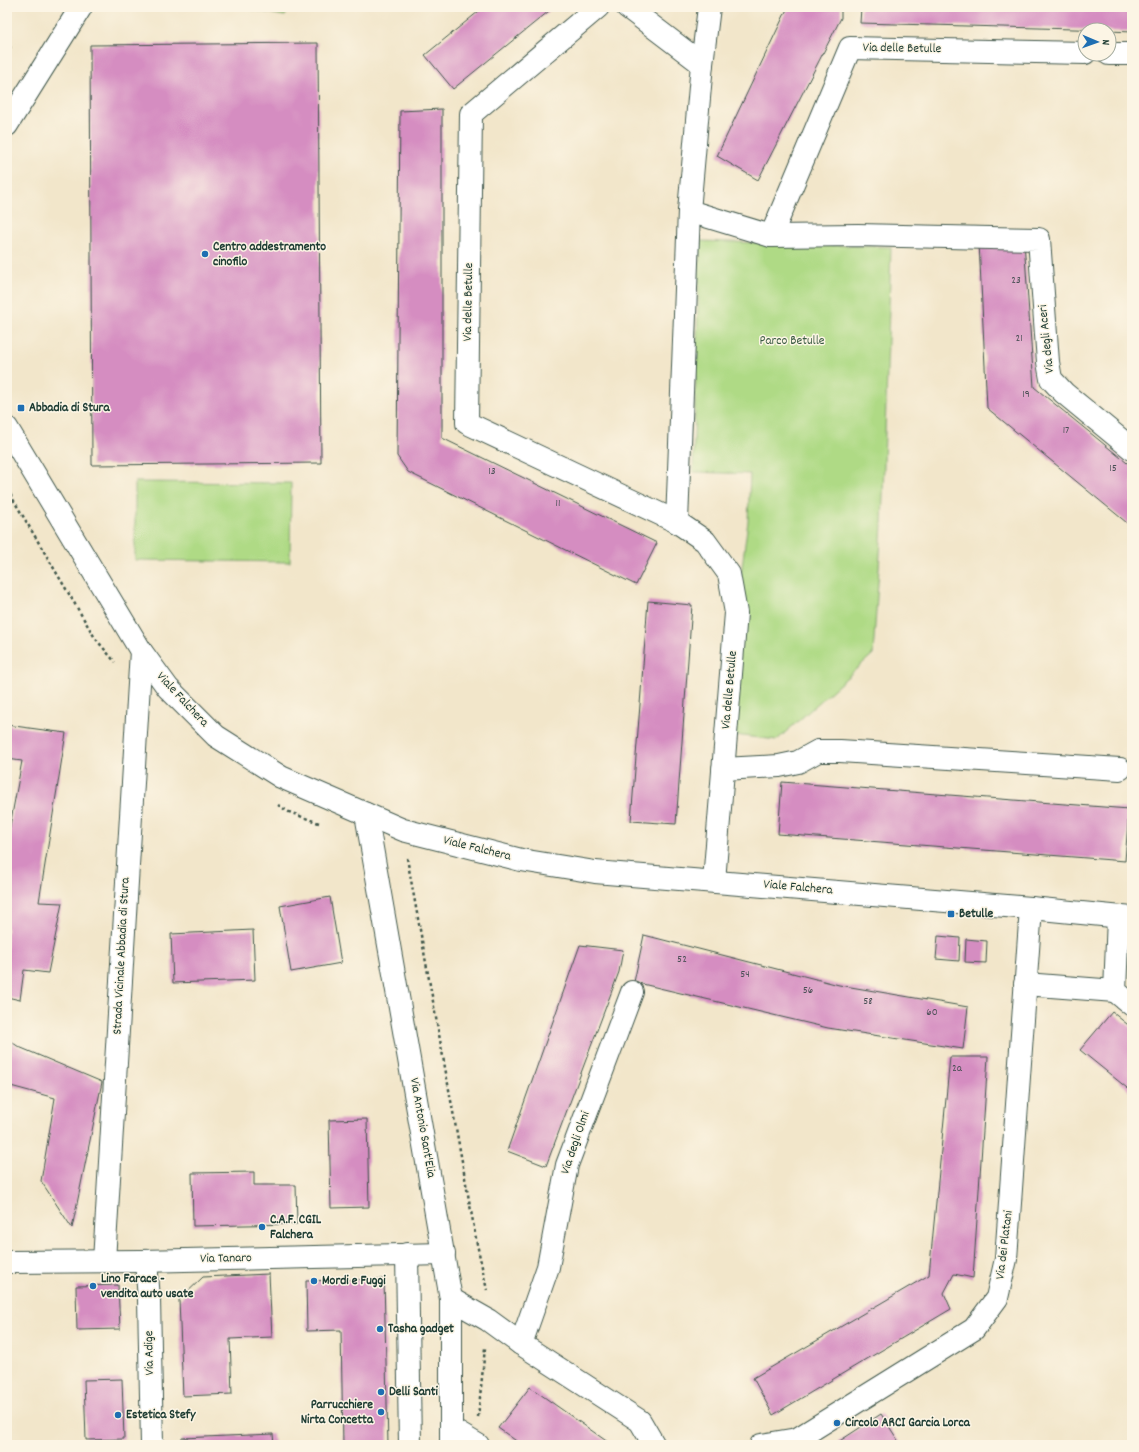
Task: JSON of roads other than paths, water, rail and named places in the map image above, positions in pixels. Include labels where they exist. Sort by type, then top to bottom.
[{"type":"street","points":[[7,125],[81,7]]},
{"type":"street","name":"Via delle Betulle","points":[[598,7],[471,114],[467,423],[677,522],[704,541],[729,574],[736,613],[714,881]]},
{"type":"street","points":[[627,7],[702,64]]},
{"type":"street","points":[[677,522],[689,211],[702,64],[709,7]]},
{"type":"street","name":"Via delle Betulle","points":[[771,236],[850,48],[1077,53]]},
{"type":"street","points":[[1117,54],[1132,54]]},
{"type":"street","points":[[689,211],[771,236]]},
{"type":"street","name":"Via degli Aceri","points":[[771,236],[858,235],[1039,240],[1048,362],[1051,379],[1064,393],[1132,449]]},
{"type":"street","name":"Viale Falchera","points":[[7,428],[141,651],[168,688],[216,736],[281,777],[403,830],[521,860],[595,872],[1125,917]]},
{"type":"street","name":"Strada Vicinale Abbadia di Stura","points":[[104,1261],[141,651]]},
{"type":"street","points":[[723,769],[779,766],[798,762],[818,751],[840,751],[1120,769]]},
{"type":"street","name":"Via Antonio Sant'Elia","points":[[366,814],[451,1300],[451,1437]]},
{"type":"street","name":"Via dei Platani","points":[[761,1445],[799,1442],[974,1329],[997,1298],[1006,1259],[1031,908]]},
{"type":"street","points":[[1115,991],[1125,917]]},
{"type":"street","points":[[1025,984],[1115,991],[1132,1005]]},
{"type":"street","name":"Via degli Olmi","points":[[521,1344],[548,1267],[566,1165],[632,992]]},
{"type":"street","points":[[407,1254],[410,1445]]},
{"type":"street","name":"Via Tanaro","points":[[7,1262],[146,1261],[444,1254]]},
{"type":"street","name":"Via Adige","points":[[146,1261],[149,1298],[152,1445]]},
{"type":"street","points":[[451,1300],[488,1320],[521,1344],[640,1421],[654,1445]]},
{"type":"street","points":[[451,1437],[478,1445]]},
{"type":"place","name":"Centro addestramento cinofilo","points":[[205,254]]},
{"type":"place","name":"Abbadia di Stura","points":[[21,408]]},
{"type":"place","name":"Betulle","points":[[951,914]]},
{"type":"place","name":"C.A.F. CGIL Falchera","points":[[262,1227]]},
{"type":"place","name":"Mordi e Fuggi","points":[[314,1281]]},
{"type":"place","name":"Lino Farace - vendita auto usate","points":[[93,1286]]},
{"type":"place","name":"Tasha gadget","points":[[380,1329]]},
{"type":"place","name":"Delli Santi","points":[[381,1392]]},
{"type":"place","name":"Parrucchiere Nirta Concetta","points":[[381,1412]]},
{"type":"place","name":"Estetica Stefy","points":[[118,1415]]},
{"type":"place","name":"Circolo ARCI Garcia Lorca","points":[[837,1423]]},
{"type":"park label","name":"Parco Betulle","points":[[792,341]]}]
